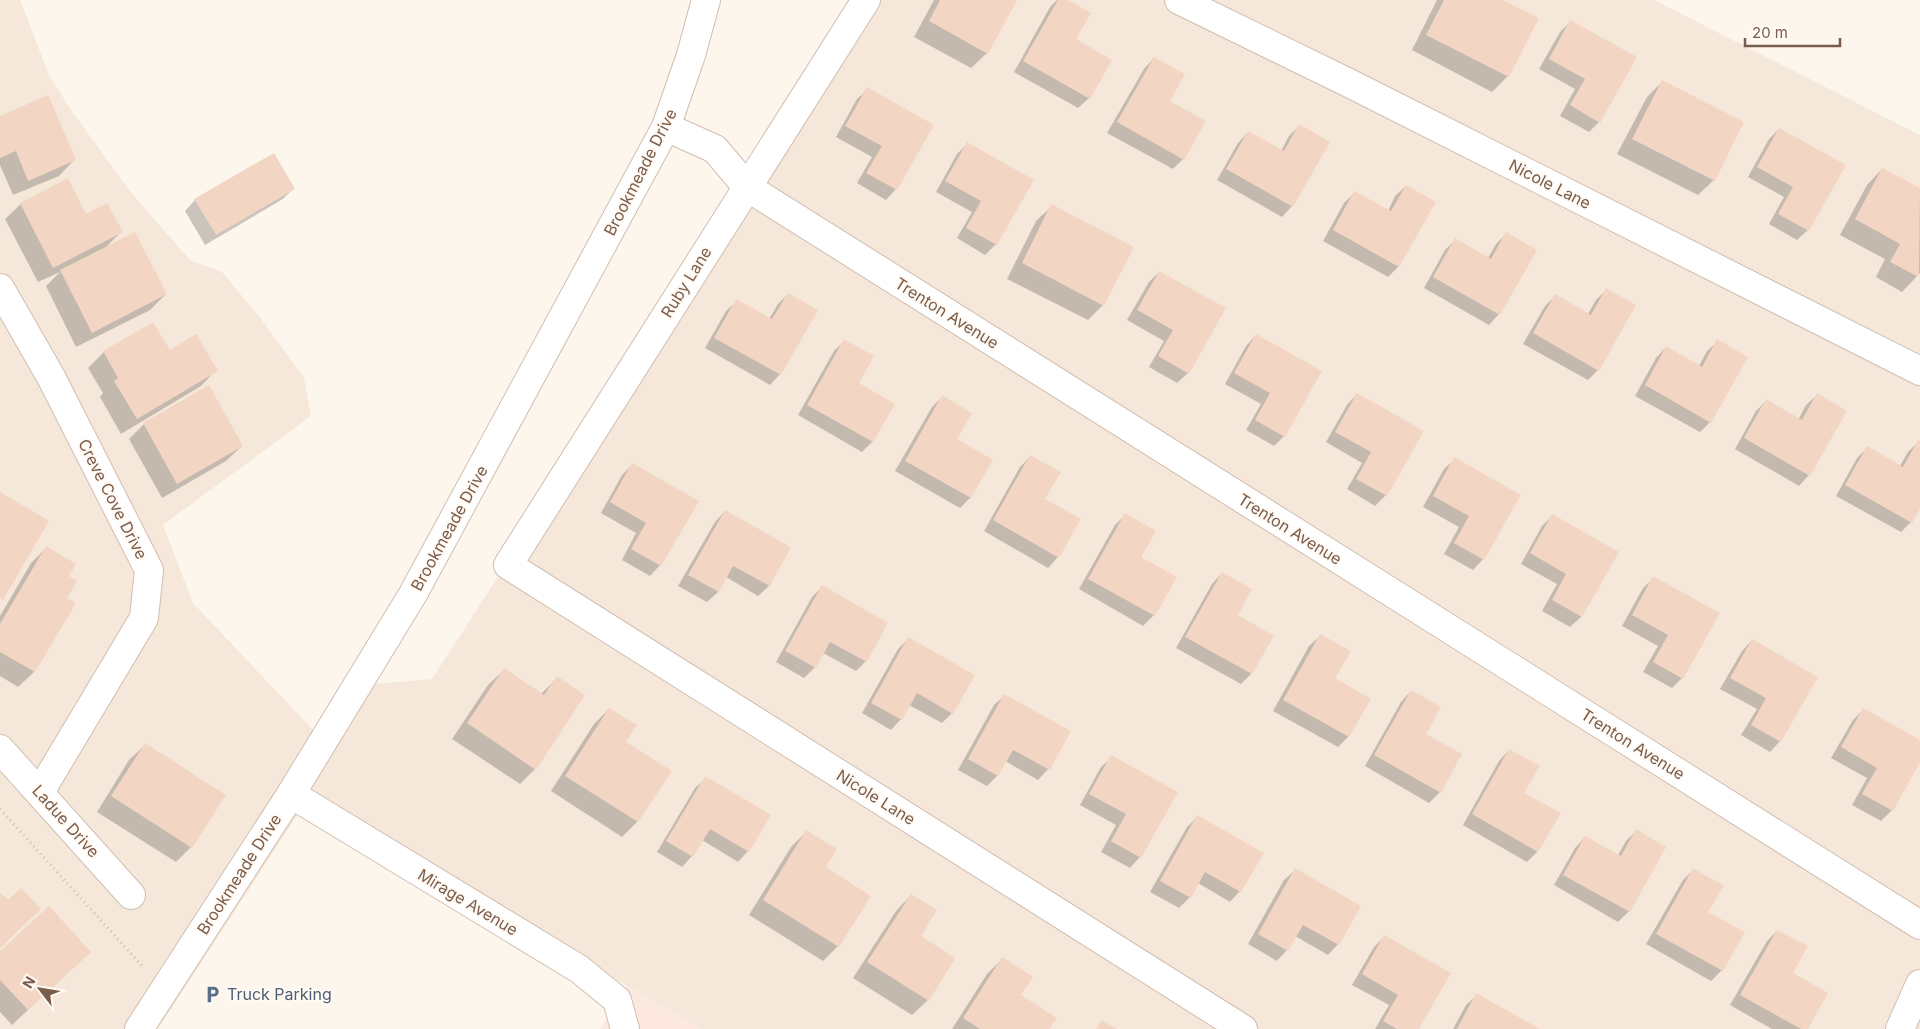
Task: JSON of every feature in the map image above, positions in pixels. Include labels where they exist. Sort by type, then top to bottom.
[{"type":"street","name":"Brookmeade Drive","points":[[138,1029],[291,794],[413,594],[666,127],[691,55],[706,0]]},
{"type":"street","name":"Ruby Lane","points":[[508,565],[866,0]]},
{"type":"street","name":"Nicole Lane","points":[[1179,0],[1362,89],[1920,371]]},
{"type":"street","name":"Trenton Avenue","points":[[666,127],[714,149],[746,187],[1920,925]]},
{"type":"street","name":"Creve Cove Drive","points":[[0,288],[51,377],[149,570],[144,618],[40,792]]},
{"type":"street","name":"Nicole Lane","points":[[508,565],[1243,1029]]},
{"type":"street","name":"Ladue Drive","points":[[0,749],[131,895]]},
{"type":"street","name":"Mirage Avenue","points":[[291,794],[579,969],[617,1000],[626,1029]]},
{"type":"street","points":[[1900,1029],[1920,984]]},
{"type":"path","points":[[0,809],[164,990]]},
{"type":"shaded area","points":[[0,0],[20,0],[49,75],[71,110],[130,191],[190,260],[222,272],[259,316],[304,378],[311,416],[163,525],[193,603],[334,752],[373,684],[432,679],[496,580],[852,0],[1654,0],[1920,135],[1920,1029],[701,1029],[308,799],[158,1029],[0,1029]]},
{"type":"shaded area","points":[[627,986],[701,1029],[600,1029]]},
{"type":"building","points":[[940,0],[1017,0],[988,54],[929,21]]},
{"type":"building","points":[[1058,0],[1068,0],[1091,13],[1076,39],[1112,60],[1090,99],[1023,61]]},
{"type":"building","points":[[1444,0],[1503,0],[1539,18],[1509,77],[1426,35]]},
{"type":"building","points":[[1570,20],[1637,57],[1600,123],[1570,105],[1585,79],[1549,59]]},
{"type":"building","points":[[1154,57],[1185,74],[1170,101],[1206,121],[1184,160],[1117,122]]},
{"type":"building","points":[[1662,80],[1744,122],[1715,181],[1632,139]]},
{"type":"building","points":[[867,87],[934,125],[897,190],[866,173],[882,146],[845,126]]},
{"type":"building","points":[[48,95],[76,160],[28,181],[16,151],[0,158],[0,116]]},
{"type":"building","points":[[1299,124],[1330,142],[1293,207],[1226,169],[1248,131],[1284,151]]},
{"type":"building","points":[[1779,128],[1846,165],[1809,231],[1778,214],[1793,187],[1757,167]]},
{"type":"building","points":[[967,142],[1034,180],[997,245],[966,228],[981,201],[945,181]]},
{"type":"building","points":[[274,153],[295,189],[216,235],[194,199]]},
{"type":"building","points":[[1882,168],[1920,188],[1919,277],[1890,262],[1900,244],[1855,219]]},
{"type":"building","points":[[68,178],[86,214],[107,203],[123,232],[53,268],[20,203]]},
{"type":"building","points":[[1406,185],[1436,202],[1399,267],[1333,230],[1354,191],[1391,211]]},
{"type":"building","points":[[1051,204],[1134,247],[1104,306],[1022,263]]},
{"type":"building","points":[[135,232],[167,294],[92,333],[60,270]]},
{"type":"building","points":[[1506,232],[1537,250],[1500,315],[1433,277],[1455,238],[1491,259]]},
{"type":"building","points":[[1159,271],[1226,308],[1189,374],[1158,356],[1173,330],[1137,310]]},
{"type":"building","points":[[1606,288],[1636,305],[1599,371],[1533,333],[1555,294],[1591,315]]},
{"type":"building","points":[[788,293],[818,310],[781,375],[714,338],[736,299],[772,319]]},
{"type":"building","points":[[153,322],[170,350],[196,334],[218,371],[137,419],[114,381],[118,378],[103,351]]},
{"type":"building","points":[[1256,334],[1322,371],[1285,437],[1255,420],[1270,393],[1234,373]]},
{"type":"building","points":[[844,339],[874,356],[859,383],[895,404],[873,442],[807,405]]},
{"type":"building","points":[[1717,339],[1748,357],[1711,423],[1645,385],[1666,346],[1702,367]]},
{"type":"building","points":[[209,385],[243,446],[177,484],[143,423]]},
{"type":"building","points":[[1357,393],[1424,431],[1387,496],[1356,479],[1371,452],[1335,432]]},
{"type":"building","points":[[1817,393],[1847,411],[1810,476],[1744,438],[1766,399],[1802,420]]},
{"type":"building","points":[[942,395],[972,413],[957,439],[993,460],[971,498],[905,461]]},
{"type":"building","points":[[1918,440],[1920,441],[1920,509],[1912,523],[1845,485],[1867,446],[1903,467]]},
{"type":"building","points":[[1030,455],[1061,472],[1045,499],[1081,519],[1059,558],[993,520]]},
{"type":"building","points":[[1454,457],[1521,495],[1484,560],[1454,543],[1469,516],[1433,496]]},
{"type":"building","points":[[632,463],[699,501],[661,566],[631,549],[646,523],[610,502]]},
{"type":"building","points":[[0,492],[49,521],[3,600],[0,598]]},
{"type":"building","points":[[725,510],[791,547],[770,586],[733,566],[719,592],[688,575]]},
{"type":"building","points":[[1125,513],[1156,531],[1141,557],[1177,577],[1155,616],[1088,579]]},
{"type":"building","points":[[1552,514],[1619,552],[1582,617],[1552,600],[1566,574],[1530,553]]},
{"type":"building","points":[[46,546],[76,564],[69,576],[77,581],[67,598],[76,603],[35,672],[0,652],[0,624]]},
{"type":"building","points":[[1222,572],[1252,589],[1238,615],[1274,636],[1252,674],[1185,637]]},
{"type":"building","points":[[1653,576],[1720,613],[1683,679],[1653,662],[1668,635],[1632,615]]},
{"type":"building","points":[[822,585],[888,623],[867,662],[830,642],[816,668],[785,651]]},
{"type":"building","points":[[1320,634],[1351,651],[1335,678],[1371,699],[1349,737],[1283,700]]},
{"type":"building","points":[[908,637],[975,675],[953,714],[917,693],[902,720],[871,703]]},
{"type":"building","points":[[1752,639],[1818,677],[1781,742],[1751,725],[1766,698],[1730,678]]},
{"type":"building","points":[[504,668],[544,695],[557,676],[585,695],[536,770],[467,723]]},
{"type":"building","points":[[1411,690],[1441,707],[1426,734],[1462,754],[1441,793],[1374,755]]},
{"type":"building","points":[[1004,694],[1071,731],[1050,770],[1013,750],[998,776],[968,759]]},
{"type":"building","points":[[609,708],[637,725],[626,742],[672,771],[638,822],[565,776]]},
{"type":"building","points":[[1863,708],[1920,740],[1920,762],[1893,811],[1862,794],[1877,768],[1841,747]]},
{"type":"building","points":[[145,743],[226,795],[192,848],[111,796]]},
{"type":"building","points":[[1509,749],[1540,766],[1524,793],[1561,813],[1538,852],[1472,814]]},
{"type":"building","points":[[1111,755],[1178,792],[1141,858],[1111,841],[1126,814],[1089,794]]},
{"type":"building","points":[[705,776],[771,815],[749,852],[710,829],[693,857],[666,841]]},
{"type":"building","points":[[1197,815],[1264,853],[1241,892],[1205,872],[1191,898],[1160,881]]},
{"type":"building","points":[[1636,829],[1666,847],[1630,912],[1563,875],[1585,836],[1621,856]]},
{"type":"building","points":[[806,830],[837,849],[826,867],[871,896],[839,947],[763,900]]},
{"type":"building","points":[[1295,868],[1361,906],[1339,945],[1303,925],[1288,951],[1258,934]]},
{"type":"building","points":[[1693,868],[1724,886],[1708,912],[1745,932],[1723,971],[1656,934]]},
{"type":"building","points":[[21,888],[41,909],[0,948],[0,892],[8,900]]},
{"type":"building","points":[[911,894],[937,910],[921,936],[955,958],[929,1001],[867,962]]},
{"type":"building","points":[[49,906],[91,952],[28,1010],[0,980],[0,951]]},
{"type":"building","points":[[1777,930],[1808,946],[1793,973],[1828,993],[1808,1029],[1801,1029],[1740,995]]},
{"type":"building","points":[[1384,935],[1451,973],[1419,1029],[1397,1029],[1383,1021],[1398,995],[1362,974]]},
{"type":"building","points":[[1002,957],[1033,977],[1021,995],[1057,1018],[1049,1029],[980,1029],[963,1018]]},
{"type":"building","points":[[1476,993],[1540,1029],[1457,1029]]},
{"type":"building","points":[[1102,1020],[1117,1029],[1096,1029]]},
{"type":"place","name":"Truck Parking","points":[[213,994]]}]
